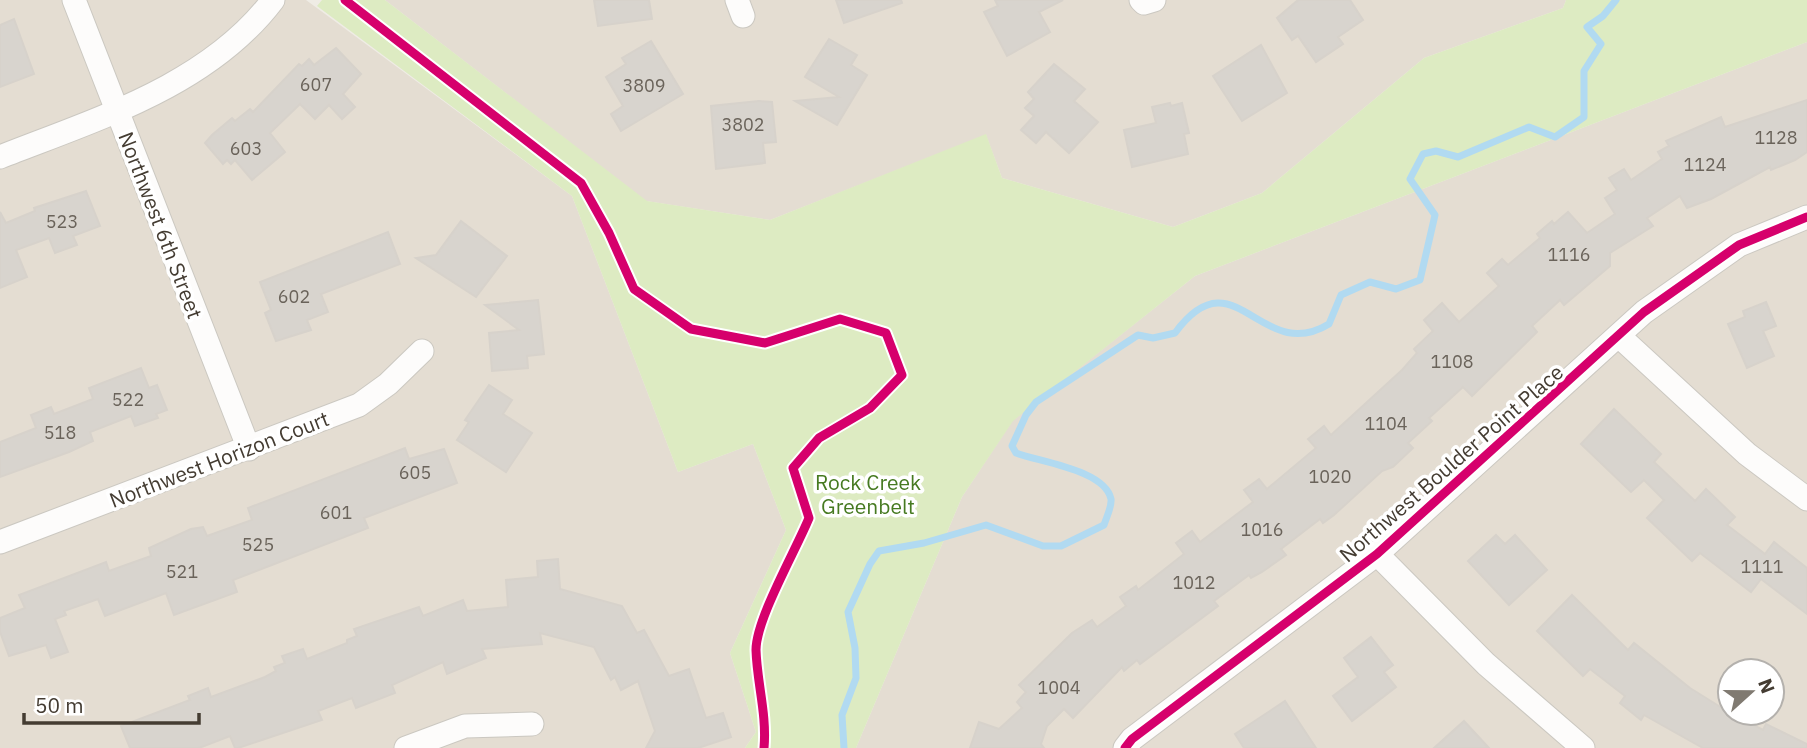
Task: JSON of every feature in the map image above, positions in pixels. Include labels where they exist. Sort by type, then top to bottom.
[{"type":"street","name":"Northwest 6th Street","points":[[74,0],[249,449]]},
{"type":"street","points":[[0,157],[144,100],[196,69],[232,41],[272,0]]},
{"type":"street","name":"Northwest Boulder Point Place","points":[[1125,748],[1132,739],[1377,554],[1620,337],[1644,312],[1740,245],[1807,217]]},
{"type":"street","points":[[1620,337],[1747,454],[1807,499]]},
{"type":"street","name":"Northwest Horizon Court","points":[[0,542],[359,405],[388,384],[422,351]]},
{"type":"street","points":[[1377,554],[1486,664],[1583,748]]},
{"type":"street","points":[[406,748],[465,726],[532,724]]},
{"type":"shaded area","points":[[0,0],[306,0],[572,196],[678,472],[753,444],[786,530],[730,653],[756,732],[745,748],[0,748]]},
{"type":"shaded area","points":[[385,0],[1566,0],[1563,8],[1424,58],[1262,193],[1173,227],[1002,178],[986,135],[770,220],[646,201]]},
{"type":"shaded area","points":[[1807,42],[1807,748],[856,748],[962,497],[1013,420],[1195,276]]},
{"type":"green space","name":"Rock Creek Greenbelt","points":[[322,0],[385,0],[647,201],[770,220],[986,134],[1002,178],[1173,227],[1262,193],[1424,58],[1563,8],[1566,0],[1807,0],[1807,42],[1195,276],[1013,421],[962,497],[856,748],[745,748],[756,732],[730,653],[786,530],[753,444],[678,472],[572,196],[317,6]]},
{"type":"building","points":[[594,0],[649,0],[652,19],[598,26]]},
{"type":"building","points":[[836,0],[901,0],[902,3],[844,23]]},
{"type":"building","points":[[995,0],[1063,0],[1039,12],[1050,32],[1007,56],[984,12],[998,6]]},
{"type":"building","points":[[1298,0],[1350,0],[1363,20],[1338,37],[1343,44],[1316,62],[1298,36],[1292,40],[1277,18]]},
{"type":"building","points":[[14,19],[34,74],[0,87],[0,25]]},
{"type":"building","points":[[829,39],[857,55],[851,65],[867,75],[837,125],[795,101],[839,97],[805,77]]},
{"type":"building","points":[[651,41],[683,94],[621,131],[611,114],[623,106],[606,77],[626,64],[622,58]]},
{"type":"building","points":[[1261,45],[1287,93],[1242,121],[1213,76]]},
{"type":"building","points":[[336,48],[361,74],[343,94],[355,107],[342,119],[329,105],[315,119],[300,104],[270,133],[285,152],[252,180],[235,160],[231,164],[227,160],[223,164],[205,143],[212,135],[232,118],[235,121],[250,109],[253,112],[299,64],[302,66],[309,59],[314,65]]},
{"type":"building","points":[[1054,64],[1085,89],[1074,101],[1098,122],[1069,153],[1046,132],[1036,143],[1021,130],[1034,116],[1025,108],[1034,99],[1028,92]]},
{"type":"building","points":[[1807,100],[1807,152],[1795,160],[1771,170],[1770,167],[1711,199],[1687,208],[1680,196],[1647,218],[1653,226],[1610,253],[1610,266],[1564,305],[1560,300],[1532,326],[1537,332],[1472,396],[1463,387],[1429,418],[1432,421],[1408,443],[1413,448],[1393,467],[1382,471],[1334,515],[1323,523],[1320,519],[1281,549],[1286,555],[1251,578],[1249,575],[1214,601],[1218,606],[1140,664],[1137,660],[1124,671],[1122,667],[1073,718],[1064,709],[1047,726],[1041,744],[1044,748],[970,748],[979,722],[999,729],[1022,708],[1017,702],[1026,692],[1019,685],[1072,633],[1092,620],[1097,627],[1126,606],[1120,597],[1136,586],[1138,590],[1184,554],[1176,543],[1192,531],[1200,542],[1253,502],[1244,490],[1259,479],[1267,489],[1316,448],[1308,439],[1324,426],[1331,435],[1402,370],[1417,353],[1414,349],[1433,331],[1424,320],[1442,303],[1459,322],[1499,286],[1487,273],[1502,259],[1508,265],[1540,238],[1537,234],[1552,221],[1554,224],[1568,212],[1587,233],[1615,214],[1605,198],[1617,190],[1609,178],[1624,169],[1631,180],[1662,159],[1658,152],[1669,146],[1666,141],[1721,117],[1725,127]]},
{"type":"building","points":[[772,102],[776,142],[763,143],[765,163],[716,169],[711,106]]},
{"type":"building","points":[[1170,103],[1171,106],[1182,103],[1189,133],[1184,134],[1188,154],[1132,167],[1124,130],[1156,123],[1152,107]]},
{"type":"building","points":[[86,191],[100,226],[73,236],[77,245],[55,253],[49,238],[16,250],[27,277],[0,288],[0,212],[6,223],[35,211],[34,208]]},
{"type":"building","points":[[461,221],[507,256],[476,297],[416,258],[436,255]]},
{"type":"building","points":[[388,232],[400,264],[321,294],[328,312],[307,320],[311,330],[276,341],[265,313],[271,310],[260,282]]},
{"type":"building","points":[[538,300],[544,354],[527,356],[528,368],[492,371],[489,333],[519,330],[485,305]]},
{"type":"building","points":[[1766,302],[1776,326],[1763,331],[1774,356],[1747,368],[1728,324],[1745,317],[1743,311]]},
{"type":"building","points":[[141,368],[149,388],[157,385],[167,410],[156,414],[158,418],[135,426],[131,416],[90,432],[93,441],[0,477],[0,442],[36,428],[31,415],[51,407],[54,414],[93,399],[89,388]]},
{"type":"building","points":[[489,385],[512,400],[503,414],[532,433],[506,472],[457,440],[469,422],[465,420]]},
{"type":"building","points":[[1614,409],[1661,454],[1654,462],[1695,501],[1706,489],[1735,517],[1727,525],[1765,554],[1774,542],[1807,568],[1807,614],[1761,579],[1751,592],[1700,553],[1692,561],[1647,518],[1664,500],[1644,480],[1631,492],[1581,444]]},
{"type":"building","points":[[405,448],[409,459],[444,449],[457,483],[364,518],[368,528],[233,580],[237,592],[174,615],[166,593],[105,616],[98,599],[64,611],[66,615],[55,619],[68,652],[51,658],[46,645],[9,656],[0,632],[0,618],[25,608],[19,595],[106,562],[109,571],[151,556],[149,548],[191,529],[203,527],[207,536],[252,520],[248,508]]},
{"type":"building","points":[[1496,535],[1505,544],[1515,535],[1547,570],[1509,605],[1468,561]]},
{"type":"building","points":[[558,559],[560,589],[622,606],[637,633],[644,630],[669,676],[689,669],[706,718],[723,713],[731,737],[698,748],[646,748],[655,731],[638,681],[621,690],[615,677],[611,680],[594,647],[540,633],[542,644],[482,649],[486,658],[447,674],[443,662],[392,685],[395,693],[356,708],[352,698],[318,711],[322,720],[238,748],[235,748],[230,736],[199,748],[130,748],[121,726],[190,700],[188,696],[208,688],[211,697],[265,677],[276,671],[274,667],[285,663],[282,656],[303,649],[307,659],[347,643],[347,640],[357,636],[354,629],[419,607],[423,616],[463,600],[467,611],[508,607],[506,580],[538,577],[537,561]]},
{"type":"building","points":[[1572,595],[1628,650],[1634,643],[1690,688],[1716,704],[1716,727],[1757,727],[1763,730],[1764,727],[1772,727],[1807,744],[1807,748],[1703,748],[1644,715],[1641,720],[1620,703],[1625,696],[1590,669],[1583,676],[1537,631]]},
{"type":"building","points":[[1371,637],[1393,665],[1384,672],[1396,687],[1352,721],[1333,696],[1358,677],[1344,658]]},
{"type":"building","points":[[1285,701],[1316,748],[1244,748],[1235,734]]},
{"type":"building","points":[[1464,721],[1489,748],[1434,748]]},
{"type":"waterway","points":[[844,748],[842,715],[856,678],[855,648],[848,612],[870,564],[879,551],[924,543],[986,525],[1043,546],[1061,546],[1104,525],[1111,499],[1106,489],[1097,481],[1070,468],[1016,453],[1012,446],[1026,415],[1036,402],[1138,335],[1153,338],[1175,333],[1196,311],[1215,303],[1232,306],[1284,332],[1305,333],[1329,324],[1341,295],[1370,282],[1396,289],[1420,280],[1435,215],[1410,179],[1423,154],[1436,151],[1458,157],[1529,127],[1555,137],[1584,117],[1584,71],[1601,44],[1587,27],[1603,16],[1616,0]]},
{"type":"cycle path","points":[[345,0],[581,183],[609,233],[634,289],[691,329],[765,343],[840,319],[886,333],[902,375],[870,408],[819,438],[793,468],[809,518],[769,603],[758,637],[756,650],[764,748]]},
{"type":"cycle path","points":[[1125,748],[1132,739],[1377,554],[1644,312],[1739,245],[1807,217]]}]
